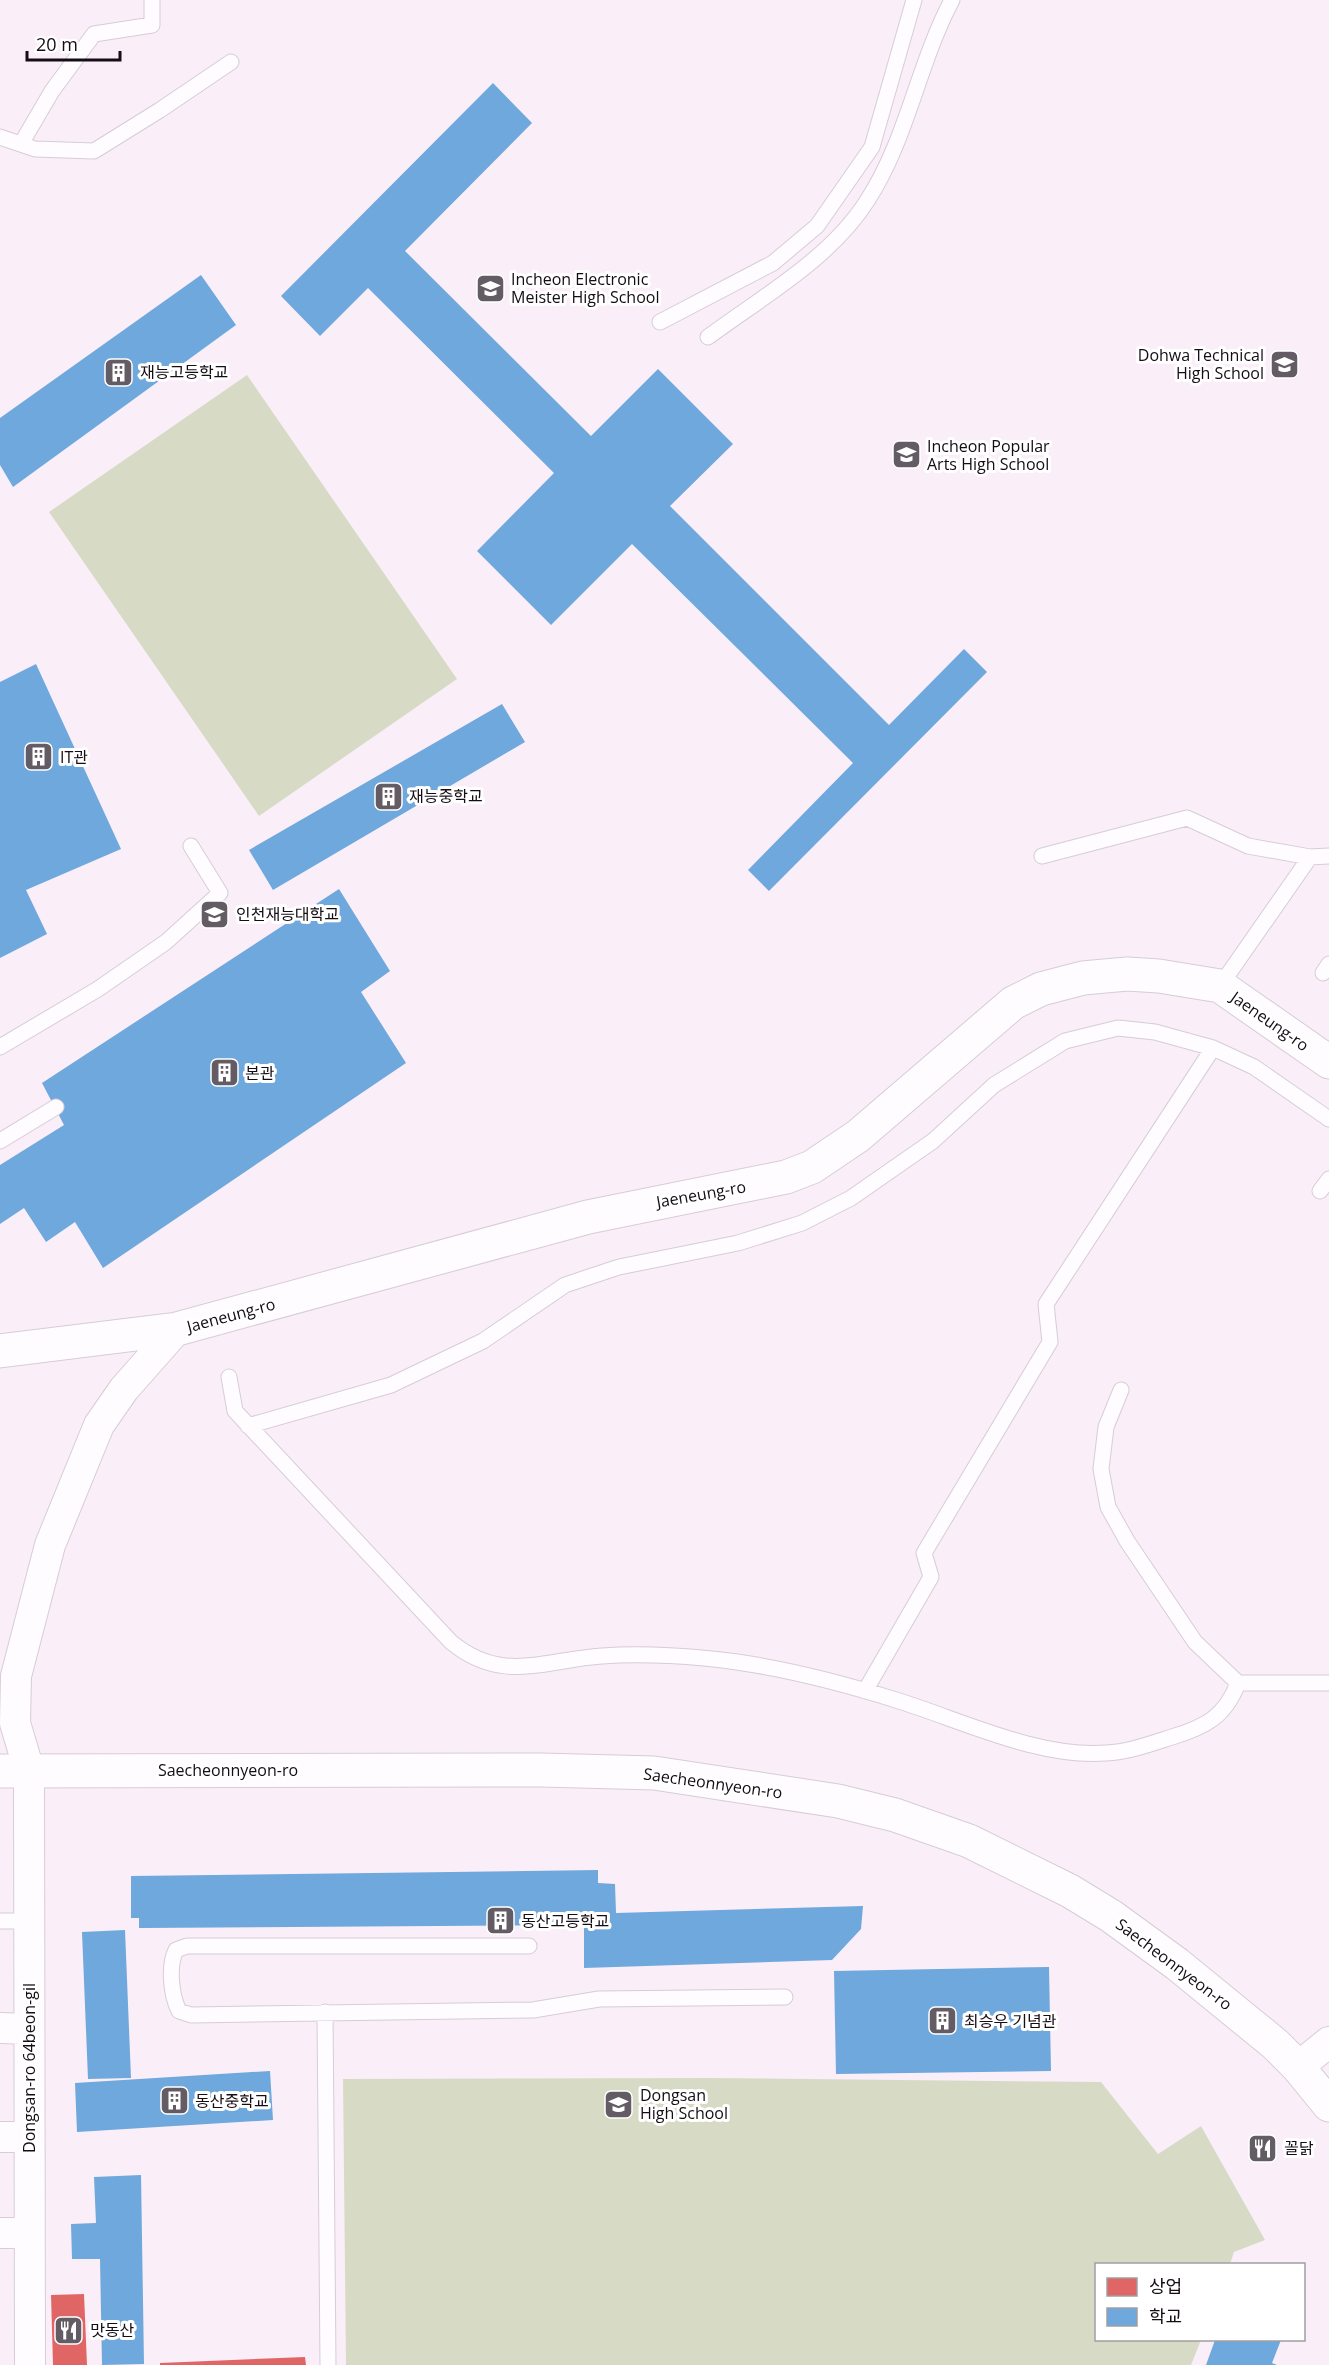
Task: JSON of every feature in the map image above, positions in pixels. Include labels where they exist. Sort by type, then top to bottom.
[{"type":"street","name":"Jaeneung-ro","points":[[0,1351],[177,1329],[588,1217],[760,1183],[812,1167],[858,1136],[1013,1003],[1041,989],[1083,978],[1127,974],[1159,976],[1220,986],[1329,1062]]},
{"type":"street","name":"Dongsan-ro 64beon-gil","points":[[30,2365],[29,2233],[15,2137],[15,1676],[50,1545],[99,1425],[124,1389],[177,1329]]},
{"type":"street","name":"Saecheonnyeon-ro","points":[[14,1770],[541,1770],[654,1773],[838,1801],[895,1815],[969,1841],[1070,1891],[1111,1916],[1177,1964],[1275,2044],[1298,2067],[1329,2105]]},
{"type":"street","points":[[1298,2067],[1329,2042]]},
{"type":"street","points":[[0,2233],[29,2233]]},
{"type":"lane","points":[[21,144],[52,91],[94,34],[153,25],[152,0]]},
{"type":"lane","points":[[660,322],[773,263],[817,226],[872,147],[914,0]]},
{"type":"lane","points":[[708,337],[825,251],[866,202],[893,150],[952,0]]},
{"type":"lane","points":[[0,137],[35,149],[94,151],[231,62]]},
{"type":"lane","points":[[1042,856],[1187,818],[1248,846],[1310,857],[1329,856]]},
{"type":"lane","points":[[0,1047],[117,976],[166,942],[220,893],[191,846]]},
{"type":"lane","points":[[1220,986],[1310,857]]},
{"type":"lane","points":[[248,1426],[391,1385],[483,1341],[565,1285],[619,1267],[738,1243],[802,1223],[851,1198],[933,1141],[993,1085],[1065,1041],[1118,1028],[1155,1032],[1213,1048],[1254,1067],[1329,1119]]},
{"type":"lane","points":[[865,1691],[931,1577],[924,1553],[1050,1342],[1046,1304],[1213,1048]]},
{"type":"lane","points":[[0,1141],[56,1107]]},
{"type":"lane","points":[[229,1377],[235,1411],[248,1426],[451,1642],[466,1655],[483,1663],[526,1666],[604,1656],[690,1658],[737,1662],[865,1691],[1032,1745],[1104,1754],[1128,1751],[1196,1730],[1223,1712],[1238,1683]]},
{"type":"lane","points":[[1121,1390],[1106,1427],[1101,1469],[1108,1507],[1127,1541],[1195,1642],[1238,1683],[1329,1683]]},
{"type":"lane","points":[[529,1946],[187,1946],[176,1950],[172,1959],[174,2001],[179,2010],[191,2015],[533,2010],[599,2000],[785,1997]]},
{"type":"lane","points":[[325,2012],[328,2365]]},
{"type":"green space","points":[[247,375],[457,679],[259,816],[49,512]]},
{"type":"green space","points":[[710,2078],[1101,2082],[1158,2154],[1201,2126],[1265,2240],[1234,2252],[1230,2263],[1095,2263],[1095,2341],[1201,2341],[1191,2365],[346,2365],[343,2079]]},
{"type":"building: 상업","name":"맛동산","points":[[84,2294],[87,2365],[53,2365],[51,2295]]},
{"type":"building: 상업","name":"맛동산","points":[[305,2357],[306,2365],[160,2365],[160,2363]]},
{"type":"building: 학교","points":[[493,83],[532,123],[405,251],[591,436],[658,369],[733,444],[670,506],[889,725],[964,649],[987,672],[769,891],[748,870],[853,763],[632,544],[551,625],[477,551],[554,473],[368,288],[320,336],[281,296]]},
{"type":"building: 학교","name":"재능고등학교","points":[[201,275],[236,325],[13,487],[0,465],[0,418]]},
{"type":"building: 학교","name":"IT관","points":[[36,664],[121,849],[26,890],[47,934],[0,958],[0,682]]},
{"type":"building: 학교","name":"재능중학교","points":[[502,704],[525,742],[273,890],[249,850]]},
{"type":"building: 학교","name":"본관","points":[[339,889],[390,971],[361,992],[406,1063],[103,1268],[75,1222],[46,1242],[24,1208],[0,1224],[0,1165],[64,1125],[42,1083]]},
{"type":"building: 학교","name":"동산고등학교","points":[[598,1870],[598,1883],[615,1884],[616,1913],[863,1906],[861,1929],[832,1960],[584,1968],[584,1925],[139,1928],[139,1918],[131,1918],[131,1876]]},
{"type":"building: 학교","points":[[125,1930],[131,2078],[88,2079],[82,1932]]},
{"type":"building: 학교","name":"최승우 기념관","points":[[1049,1967],[1051,2071],[836,2074],[834,1971]]},
{"type":"building: 학교","name":"동산중학교","points":[[270,2071],[273,2120],[77,2132],[75,2083]]},
{"type":"building: 학교","points":[[141,2175],[144,2364],[102,2365],[100,2259],[72,2259],[71,2224],[96,2223],[94,2177]]},
{"type":"building: 학교","points":[[1215,2341],[1281,2341],[1272,2363],[1277,2365],[1206,2365]]},
{"type":"place","name":"Incheon Electronic Meister High School","points":[[490,288]]},
{"type":"place","name":"Dohwa Technical High School","points":[[1285,364]]},
{"type":"place","name":"재능고등학교","points":[[119,372]]},
{"type":"place","name":"Incheon Popular Arts High School","points":[[906,455]]},
{"type":"place","name":"IT관","points":[[39,757]]},
{"type":"place","name":"재능중학교","points":[[388,796]]},
{"type":"place","name":"인천재능대학교","points":[[215,914]]},
{"type":"place","name":"본관","points":[[224,1073]]},
{"type":"place","name":"동산고등학교","points":[[500,1921]]},
{"type":"place","name":"최승우 기념관","points":[[943,2021]]},
{"type":"place","name":"동산중학교","points":[[174,2101]]},
{"type":"place","name":"Dongsan High School","points":[[619,2104]]},
{"type":"place","name":"꼴닭","points":[[1263,2148]]},
{"type":"place","name":"맛동산","points":[[69,2330]]}]
